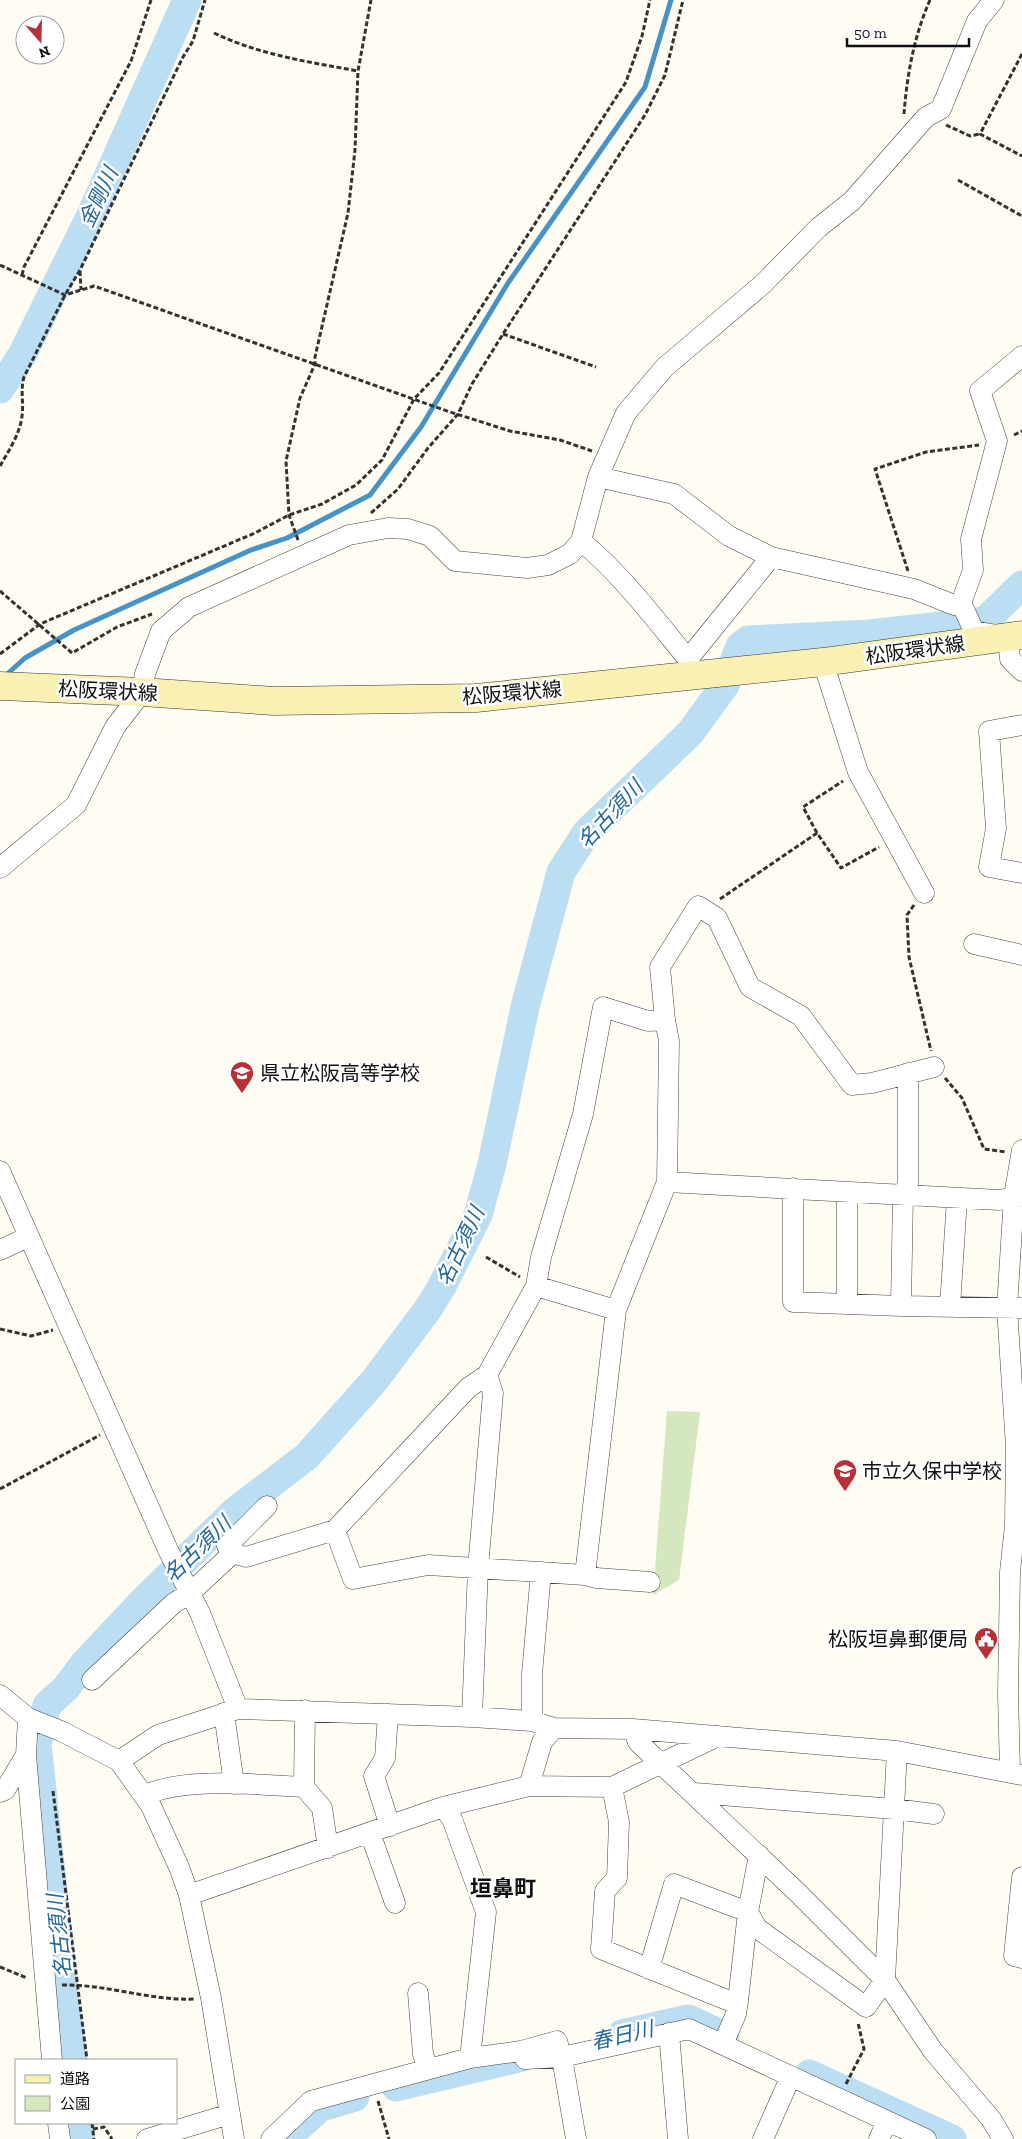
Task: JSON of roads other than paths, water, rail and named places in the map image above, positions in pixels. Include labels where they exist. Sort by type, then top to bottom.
[{"type":"main road","name":"松阪環状線","points":[[0,686],[142,692],[274,701],[476,698],[692,670],[763,668],[823,662],[1015,636]]},
{"type":"street","points":[[0,868],[76,805],[115,727],[142,692],[145,674],[161,632],[189,607],[348,535],[388,528],[408,529],[430,536],[455,561],[527,568],[548,566],[570,554],[581,541],[598,477],[626,413],[665,367],[763,284],[818,228],[852,201],[926,117],[941,109],[977,22],[994,0]]},
{"type":"street","points":[[1022,356],[980,392],[997,441],[971,539],[973,570],[962,603],[974,631],[1015,636],[1010,659],[1022,671]]},
{"type":"street","points":[[598,477],[674,494],[729,536],[771,557],[914,589],[954,605],[962,603]]},
{"type":"street","points":[[581,541],[603,559],[629,587],[692,670],[771,557]]},
{"type":"street","points":[[823,662],[858,772],[924,893]]},
{"type":"street","points":[[1022,725],[989,731],[996,828],[988,867],[1022,873]]},
{"type":"street","points":[[584,1575],[616,1310],[667,1182],[669,1041],[660,967],[698,906],[717,918],[750,986],[802,1016],[852,1085],[872,1083],[934,1067]]},
{"type":"street","points":[[974,944],[1022,955]]},
{"type":"street","points":[[267,1506],[227,1546],[234,1554],[246,1557],[335,1530],[468,1388],[486,1375],[536,1286],[541,1257],[583,1114],[603,1007],[648,1021],[665,1020]]},
{"type":"street","points":[[901,1306],[903,1195],[908,1184],[908,1074]]},
{"type":"street","points":[[119,1761],[158,1735],[231,1711],[305,1710],[532,1721],[554,1728],[633,1729],[897,1751],[1016,1773],[1015,1525],[1019,1447],[1015,1308],[1018,1196],[1022,1152]]},
{"type":"street","points":[[0,1171],[168,1550],[190,1592],[231,1711],[234,1784]]},
{"type":"street","points":[[667,1182],[1000,1200],[1018,1196]]},
{"type":"street","points":[[793,1188],[793,1302],[1015,1308]]},
{"type":"street","points":[[847,1192],[847,1304]]},
{"type":"street","points":[[950,1307],[956,1198]]},
{"type":"street","points":[[0,1250],[28,1237]]},
{"type":"street","points":[[536,1286],[616,1310]]},
{"type":"street","points":[[472,1717],[478,1568],[494,1394],[486,1375]]},
{"type":"street","points":[[335,1530],[353,1579],[428,1565],[584,1575],[597,1578],[650,1582]]},
{"type":"street","points":[[92,1680],[174,1603],[190,1592],[234,1554]]},
{"type":"street","points":[[532,1721],[532,1674],[541,1572]]},
{"type":"street","points":[[0,1695],[28,1718],[62,1731],[119,1761],[151,1806],[179,1867],[189,1895],[211,1998],[234,2139]]},
{"type":"street","points":[[305,1710],[304,1787],[322,1808],[328,1848]]},
{"type":"street","points":[[388,1714],[385,1758],[374,1776],[390,1826]]},
{"type":"street","points":[[28,1718],[26,1755],[52,2059]]},
{"type":"street","points":[[530,1786],[542,1742],[554,1728]]},
{"type":"street","points":[[633,1729],[638,1742],[695,1793],[885,1980],[933,2051],[991,2119],[1004,2139]]},
{"type":"street","points":[[189,1895],[443,1807],[530,1786],[612,1787],[718,1736]]},
{"type":"street","points":[[649,1969],[674,1884],[748,1912],[757,1928],[866,2007],[885,1980],[897,1751]]},
{"type":"street","points":[[0,1792],[6,1790],[26,1755]]},
{"type":"street","points":[[144,1796],[155,1790],[203,1784],[304,1787]]},
{"type":"street","points":[[612,1787],[619,1822],[617,1878],[605,1891],[601,1950],[727,2000],[738,2001]]},
{"type":"street","points":[[695,1793],[934,1814]]},
{"type":"street","points":[[443,1807],[452,1819],[486,1912],[470,2058]]},
{"type":"street","points":[[370,1833],[395,1903]]},
{"type":"street","points":[[722,2044],[736,2014],[748,1912],[759,1855]]},
{"type":"street","points":[[1022,1877],[1014,1956],[1022,1958]]},
{"type":"street","points":[[418,1993],[423,2054],[428,2069]]},
{"type":"street","points":[[525,2060],[560,2051],[689,2029],[838,2098],[883,2130],[926,2139]]},
{"type":"street","points":[[669,2033],[678,2139]]},
{"type":"street","points":[[283,2135],[311,2100],[470,2058],[521,2051],[558,2041],[576,2139]]},
{"type":"street","points":[[763,2139],[791,2076]]},
{"type":"street","points":[[147,2139],[230,2114]]},
{"type":"street","points":[[58,2124],[60,2139]]},
{"type":"waterway","name":"金剛川","points":[[0,389],[22,355],[90,217],[187,0]]},
{"type":"waterway","points":[[5,676],[25,658],[74,630],[251,550],[287,538],[370,495],[421,427],[508,283],[645,87],[671,0]]},
{"type":"waterway","name":"名古須川","points":[[73,2059],[37,1744],[47,1705],[66,1688],[84,1664],[144,1600],[234,1512],[307,1456],[374,1381],[428,1309],[442,1286],[478,1215],[492,1164],[525,1007],[561,872],[587,832],[690,733],[725,685],[740,646],[748,640],[870,634],[985,621],[1022,585]]},
{"type":"waterway","name":"春日川","points":[[622,2034],[688,2019],[725,2036]]},
{"type":"waterway","name":"春日川","points":[[396,2087],[523,2057]]},
{"type":"waterway","name":"春日川","points":[[809,2074],[952,2139]]},
{"type":"waterway","name":"春日川","points":[[285,2139],[321,2107],[355,2097]]},
{"type":"waterway","name":"名古須川","points":[[80,2124],[80,2139]]},
{"type":"place","name":"県立松阪高等学校","points":[[242,1094]]},
{"type":"place","name":"市立久保中学校","points":[[845,1492]]},
{"type":"place","name":"松阪垣鼻郵便局","points":[[986,1660]]},
{"type":"district","name":"垣鼻町","points":[[503,1888]]}]
